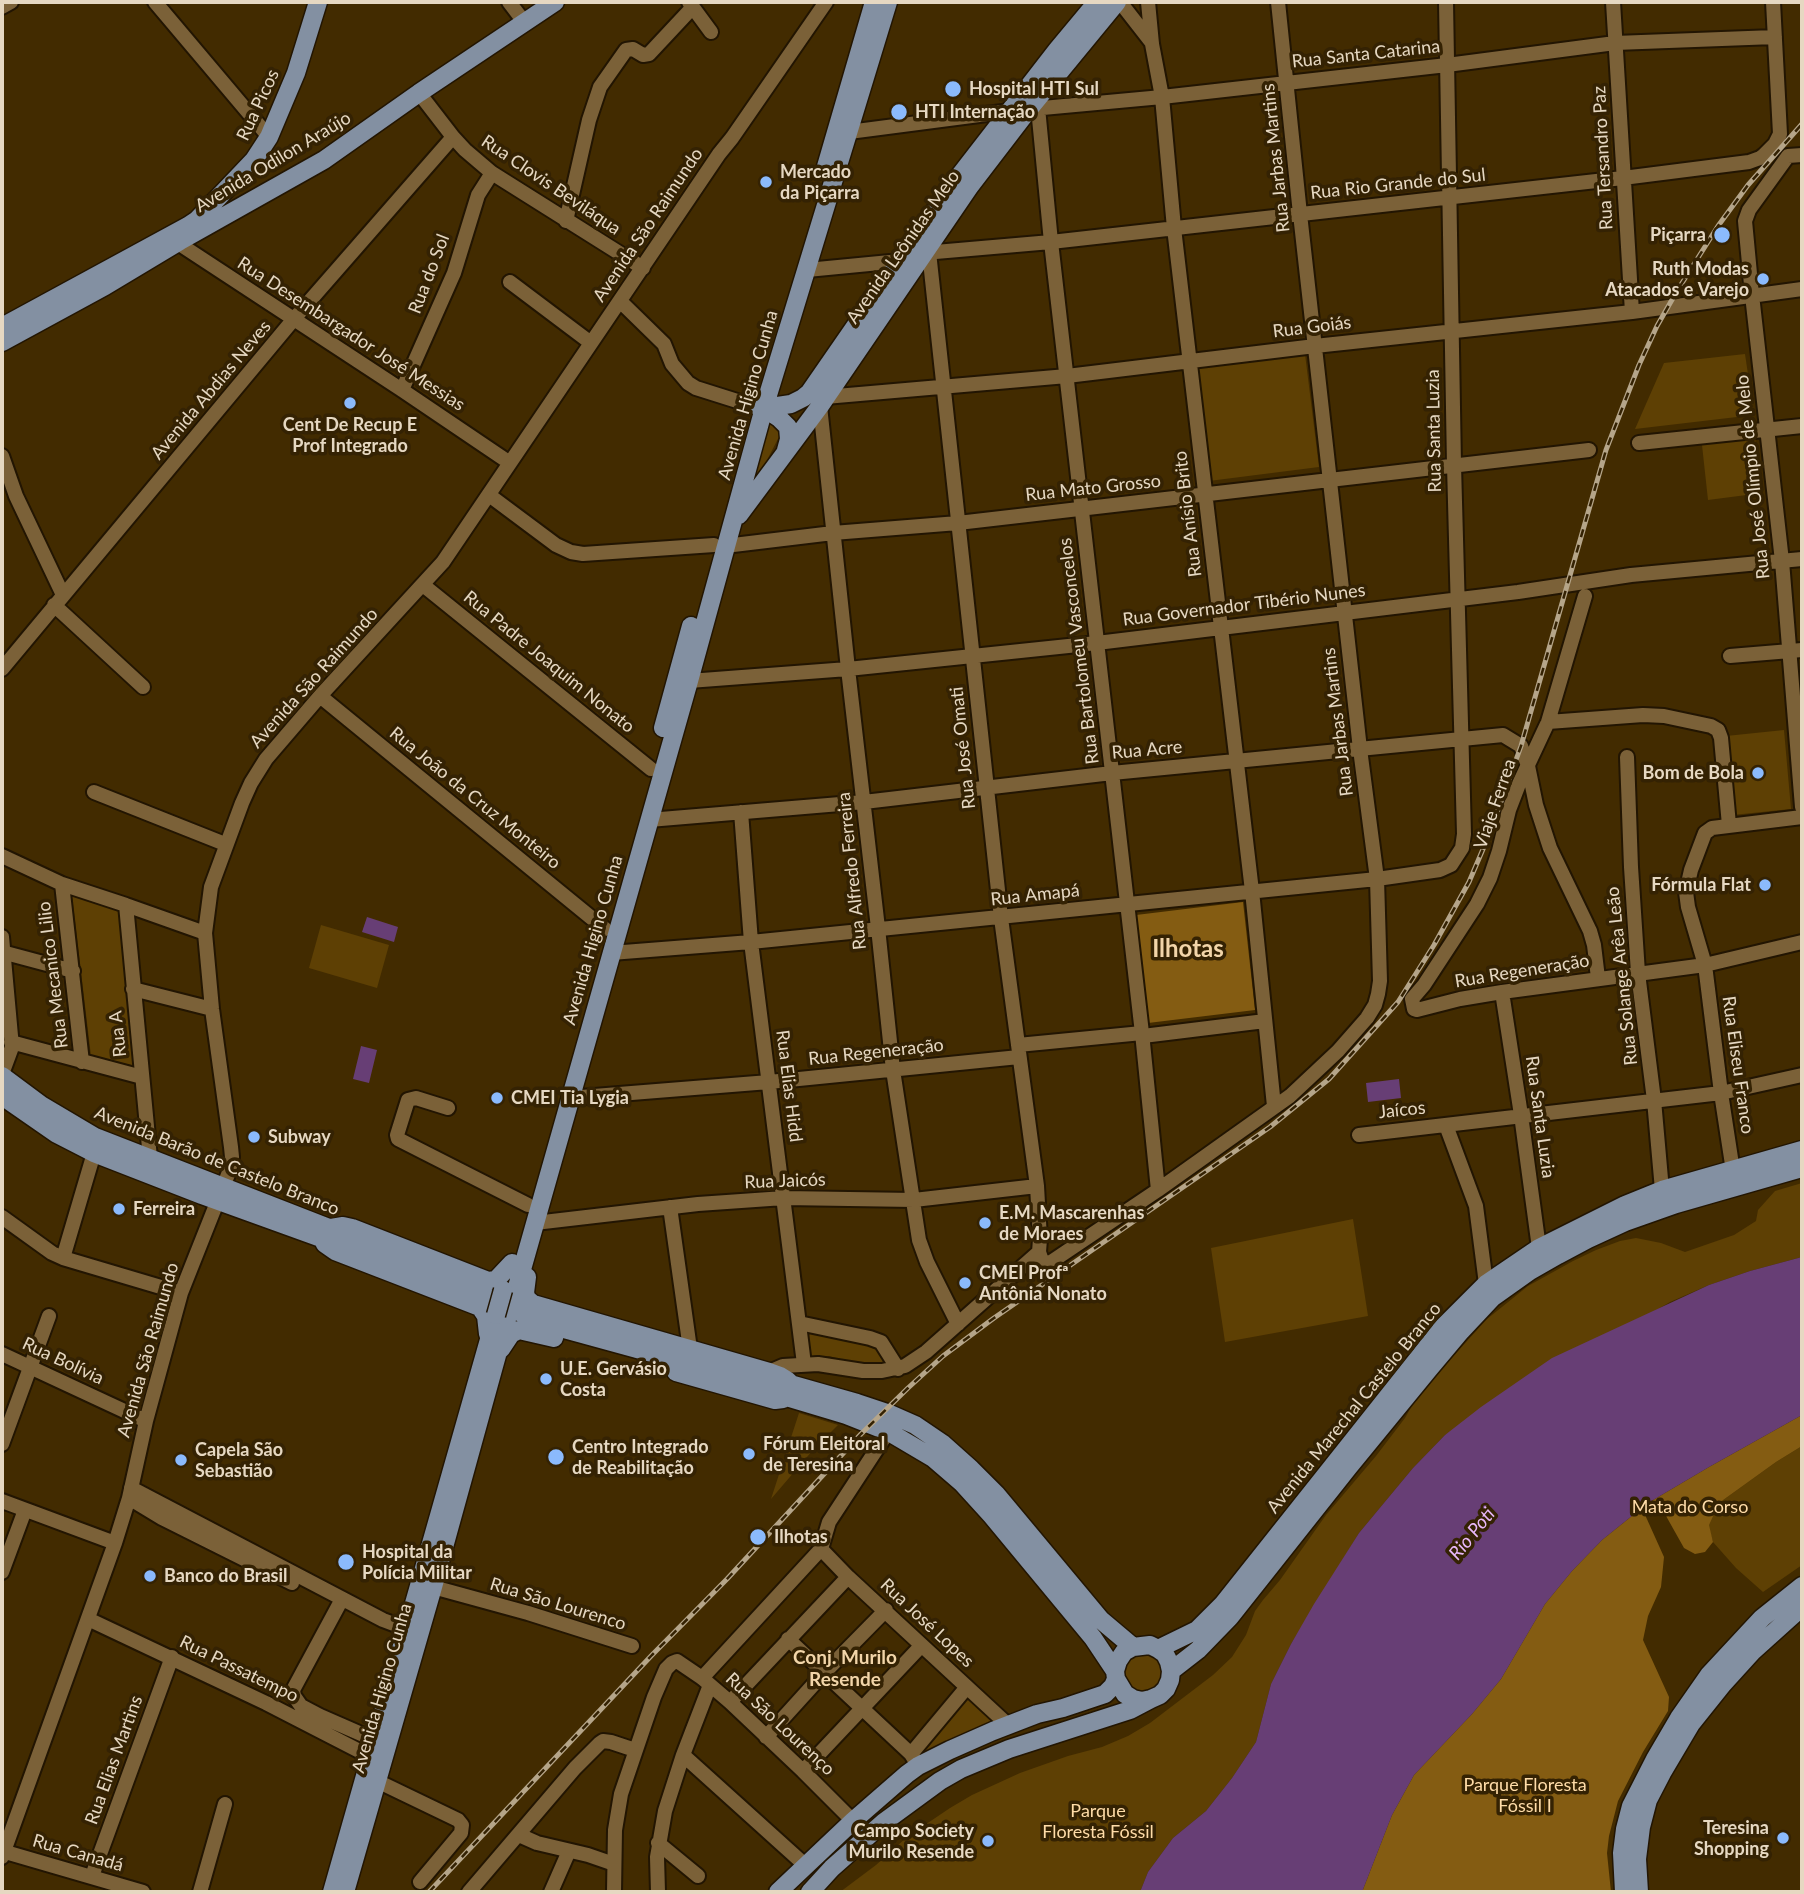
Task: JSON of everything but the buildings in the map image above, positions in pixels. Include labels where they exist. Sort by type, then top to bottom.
[{"type":"main road","name":"Rua Picos","points":[[177,237],[197,220],[254,160],[269,137],[296,73],[318,2]]},
{"type":"main road","name":"Avenida Odilon Araújo","points":[[2,327],[324,160],[555,2]]},
{"type":"main road","name":"Avenida Higino Cunha","points":[[720,546],[733,524],[759,407],[807,270],[874,2]]},
{"type":"main road","name":"Avenida Higino Cunha","points":[[332,1892],[501,1317],[519,1260],[535,1223],[649,820],[684,677],[815,208],[888,2]]},
{"type":"main road","name":"Avenida Leônidas Melo","points":[[733,524],[822,401],[957,179],[1097,2]]},
{"type":"main road","name":"Avenida Leônidas Melo","points":[[759,407],[791,404],[809,393],[902,269],[926,252],[970,186],[1119,2]]},
{"type":"main road","name":"Avenida Odilon Araújo","points":[[2,342],[105,286],[177,237]]},
{"type":"main road","points":[[759,407],[779,418],[788,428],[789,439],[785,454]]},
{"type":"main road","name":"Avenida Higino Cunha","points":[[519,1260],[528,1205],[651,769],[684,677]]},
{"type":"main road","name":"Avenida Barão de Castelo Branco","points":[[3,1082],[95,1137],[150,1158],[220,1193]]},
{"type":"main road","name":"Avenida Barão de Castelo Branco","points":[[3,1082],[57,1134],[94,1153],[220,1193],[326,1233],[339,1232],[346,1241],[488,1297],[546,1324],[767,1378]]},
{"type":"main road","name":"Avenida Marechal Castelo Branco","points":[[1158,1648],[1197,1630],[1274,1552],[1348,1468],[1364,1438],[1443,1327],[1486,1284],[1539,1248],[1625,1205],[1662,1190],[1802,1150]]},
{"type":"main road","name":"Avenida Marechal Castelo Branco","points":[[1364,1438],[1480,1309],[1530,1271],[1588,1239],[1635,1219],[1675,1204],[1802,1168]]},
{"type":"main road","points":[[788,1390],[781,1400],[775,1400],[527,1331],[513,1332],[493,1346],[486,1316],[480,1307],[335,1251],[325,1244],[326,1233],[343,1226],[352,1228],[488,1281],[496,1280],[519,1260],[528,1272],[525,1293],[533,1304],[690,1349],[767,1378],[780,1376],[788,1390],[889,1432],[933,1458],[962,1483],[1093,1638],[1125,1694],[1142,1701],[1152,1699]]},
{"type":"main road","name":"Avenida Higino Cunha","points":[[345,1892],[433,1587],[493,1346]]},
{"type":"main road","points":[[788,1390],[890,1414],[915,1425],[943,1444],[996,1494],[1101,1620],[1133,1647]]},
{"type":"main road","name":"Avenida Marechal Castelo Branco","points":[[1171,1671],[1198,1650],[1230,1618],[1274,1552]]},
{"type":"main road","points":[[1624,1892],[1622,1853],[1625,1829],[1631,1805],[1655,1759],[1709,1675],[1762,1618],[1802,1586]]},
{"type":"main road","points":[[1639,1892],[1637,1858],[1641,1826],[1648,1800],[1662,1773],[1691,1724],[1723,1685],[1753,1651],[1802,1607]]},
{"type":"main road","points":[[778,1892],[915,1760],[1037,1714],[1105,1694],[1113,1686],[1118,1661],[1124,1652],[1133,1647],[1150,1645],[1165,1654],[1170,1662],[1170,1680],[1160,1695],[1130,1710],[1023,1744],[961,1769],[884,1822],[847,1854],[810,1892]]},
{"type":"main road","points":[[832,1840],[847,1854]]},
{"type":"street","points":[[2,7],[11,2]]},
{"type":"street","points":[[155,2],[269,137]]},
{"type":"street","points":[[509,2],[524,23]]},
{"type":"street","name":"Avenida São Raimundo","points":[[3,1854],[115,1543],[181,1293],[229,1172],[232,1157],[212,1009],[205,933],[211,887],[225,844],[251,783],[266,759],[320,696],[443,562],[719,154],[826,2]]},
{"type":"street","points":[[1119,2],[1153,44]]},
{"type":"street","name":"Rua Anísio Brito","points":[[1148,2],[1162,97],[1174,228],[1275,1106]]},
{"type":"street","name":"Rua Jarbas Martins","points":[[1039,1245],[1042,1261],[1051,1262],[1290,1096],[1338,1051],[1367,1018],[1374,1005],[1380,981],[1377,879],[1360,750],[1278,2]]},
{"type":"street","name":"Rua Santa Luzia","points":[[1446,2],[1451,331],[1464,834],[1458,858]]},
{"type":"street","name":"Rua Tersandro Paz","points":[[1613,2],[1632,312]]},
{"type":"street","points":[[1773,2],[1775,37]]},
{"type":"street","points":[[566,221],[589,120],[600,87],[623,52],[630,48],[643,55],[649,54],[690,5],[712,33]]},
{"type":"street","name":"Rua Santa Catarina","points":[[842,130],[1447,65],[1615,43],[1775,37]]},
{"type":"street","name":"Rua Rio Grande do Sul","points":[[926,252],[1051,242],[1749,162],[1764,155],[1780,134],[1775,37]]},
{"type":"street","name":"Rua Clovis Beviláqua","points":[[419,93],[453,137],[492,173],[643,268]]},
{"type":"street","name":"Rua Bartolomeu Vasconcelos","points":[[1034,108],[1067,376],[1158,1190]]},
{"type":"street","name":"Avenida Abdias Neves","points":[[2,669],[293,320],[453,137]]},
{"type":"street","name":"Rua José Olímpio de Melo","points":[[1795,156],[1746,215],[1752,295],[1782,561],[1796,650],[1802,807]]},
{"type":"street","name":"Rua do Sol","points":[[402,390],[454,273],[478,195],[492,173]]},
{"type":"street","name":"Rua Desembargador José Messias","points":[[177,237],[184,247],[510,463]]},
{"type":"street","name":"Rua José Omati","points":[[926,252],[1001,918],[1003,985],[1018,1051],[1037,1185],[1039,1245]]},
{"type":"street","points":[[807,270],[890,262],[902,269]]},
{"type":"street","points":[[510,282],[592,343]]},
{"type":"street","name":"Rua Goiás","points":[[822,401],[1632,312],[1802,289]]},
{"type":"street","points":[[620,301],[664,344],[672,364],[688,383],[696,388],[759,407]]},
{"type":"street","name":"Rua Alfredo Ferreira","points":[[822,401],[833,533],[892,1070],[919,1240],[958,1324]]},
{"type":"street","points":[[1639,443],[1802,426]]},
{"type":"street","name":"Rua Mato Grosso","points":[[489,495],[556,545],[583,554],[720,546],[958,523],[1589,450]]},
{"type":"street","points":[[2,456],[59,600],[143,687]]},
{"type":"street","name":"Rua Governador Tibério Nunes","points":[[684,677],[848,669],[1097,643],[1518,592],[1631,575],[1802,559]]},
{"type":"street","name":"Rua Padre Joaquim Nonato","points":[[423,585],[651,769]]},
{"type":"street","name":"Viaje Ferrea","points":[[1413,1009],[1412,999],[1477,904],[1490,878],[1509,810],[1548,722],[1585,596]]},
{"type":"street","points":[[1730,656],[1796,650]]},
{"type":"street","name":"Rua João da Cruz Monteiro","points":[[320,696],[606,929]]},
{"type":"street","points":[[1548,722],[1643,715],[1664,716],[1718,730],[1729,825]]},
{"type":"street","name":"Rua Acre","points":[[649,820],[864,802],[1462,737],[1503,735],[1521,746],[1528,766]]},
{"type":"street","name":"Rua Solange Arêa Leão","points":[[1627,757],[1638,973],[1662,1190]]},
{"type":"street","points":[[1528,766],[1536,805],[1550,848],[1590,931],[1598,978]]},
{"type":"street","points":[[94,792],[225,844]]},
{"type":"street","name":"Rua Elias Hidd","points":[[741,812],[751,942],[804,1364]]},
{"type":"street","points":[[1705,965],[1686,892],[1690,870],[1704,833],[1712,828],[1729,825],[1802,817]]},
{"type":"street","name":"Rua Amapá","points":[[611,953],[1001,918],[1377,879],[1440,870],[1458,858]]},
{"type":"street","points":[[3,861],[205,933]]},
{"type":"street","name":"Rua Mecanico Lilio","points":[[62,884],[82,1062]]},
{"type":"street","name":"Rua A","points":[[126,905],[150,1158]]},
{"type":"street","points":[[2,937],[15,1045],[3,1082]]},
{"type":"street","name":"Rua Regeneração","points":[[1413,1009],[1502,992],[1705,965],[1802,942]]},
{"type":"street","points":[[3,953],[73,971]]},
{"type":"street","name":"Rua Eliseu Franco","points":[[1705,965],[1733,1171]]},
{"type":"street","points":[[133,989],[212,1009]]},
{"type":"street","name":"Rua Santa Luzia","points":[[1502,992],[1539,1248]]},
{"type":"street","name":"Rua Regeneração","points":[[569,1098],[892,1070],[1018,1051],[1265,1021]]},
{"type":"street","points":[[15,1045],[142,1077]]},
{"type":"street","points":[[1486,1284],[1476,1206],[1447,1128],[1449,1125],[1721,1093],[1802,1074]]},
{"type":"street","points":[[448,1108],[412,1098],[408,1100],[398,1139],[528,1205]]},
{"type":"street","name":"Jaícos","points":[[1359,1135],[1449,1125]]},
{"type":"street","points":[[63,1258],[94,1153]]},
{"type":"street","name":"Rua Jaicós","points":[[535,1223],[670,1207],[784,1198],[914,1200],[1037,1185]]},
{"type":"street","points":[[670,1207],[690,1349]]},
{"type":"street","points":[[2,1217],[63,1258],[181,1293]]},
{"type":"street","points":[[767,1378],[783,1366],[804,1364],[863,1371],[882,1371],[905,1366],[958,1324],[1039,1245]]},
{"type":"street","points":[[2,1444],[49,1317]]},
{"type":"street","points":[[799,1323],[881,1342],[898,1368]]},
{"type":"street","name":"Rua Bolívia","points":[[2,1354],[146,1421]]},
{"type":"street","points":[[658,1892],[658,1843],[664,1811],[706,1682],[821,1549],[829,1522],[884,1438]]},
{"type":"street","points":[[130,1493],[406,1634]]},
{"type":"street","points":[[2,1500],[115,1543]]},
{"type":"street","points":[[2,1572],[25,1510]]},
{"type":"street","name":"Rua José Lopes","points":[[821,1549],[1008,1725]]},
{"type":"street","points":[[730,1702],[848,1577]]},
{"type":"street","name":"Rua São Lourenco","points":[[433,1587],[632,1646]]},
{"type":"street","points":[[340,1602],[293,1690],[297,1702],[318,1722],[373,1749]]},
{"type":"street","points":[[766,1737],[824,1673],[886,1611]]},
{"type":"street","name":"Rua Passatempo","points":[[88,1619],[318,1722]]},
{"type":"street","points":[[788,1639],[915,1760],[967,1687]]},
{"type":"street","points":[[803,1771],[921,1646]]},
{"type":"street","name":"Rua Elias Martins","points":[[92,1876],[173,1657]]},
{"type":"street","name":"Rua São Lourenço","points":[[635,1750],[666,1670],[677,1661],[730,1702],[853,1821]]},
{"type":"street","points":[[469,1892],[575,1768],[600,1743],[606,1741],[635,1750],[621,1794],[615,1829],[614,1892]]},
{"type":"street","points":[[683,1755],[805,1866]]},
{"type":"street","points":[[377,1781],[458,1820],[462,1825],[461,1833],[420,1882]]},
{"type":"street","points":[[200,1892],[225,1804]]},
{"type":"street","points":[[519,1835],[537,1843],[614,1864]]},
{"type":"street","points":[[658,1843],[698,1876]]},
{"type":"street","points":[[551,1892],[569,1851]]},
{"type":"street","name":"Rua Canadá","points":[[3,1854],[143,1892]]},
{"type":"green space","points":[[1305,354],[1319,467],[1209,481],[1196,368]]},
{"type":"green space","points":[[1745,354],[1754,415],[1635,429],[1664,363]]},
{"type":"green space","points":[[767,418],[773,420],[781,433],[751,491]]},
{"type":"green space","points":[[1755,438],[1762,493],[1708,500],[1702,445]]},
{"type":"green space","name":"Bom de Bola","points":[[1784,730],[1791,809],[1733,815],[1726,736]]},
{"type":"green space","points":[[72,896],[118,908],[135,1066],[91,1056]]},
{"type":"green space","points":[[1243,902],[1255,1010],[1148,1023],[1136,915]]},
{"type":"green space","points":[[321,925],[389,945],[377,988],[309,968]]},
{"type":"green space","name":"Parque Floresta Fóssil","points":[[1802,1183],[1802,1257],[1750,1271],[1670,1302],[1445,1435],[1413,1468],[1359,1533],[1291,1644],[1271,1684],[1256,1742],[1206,1811],[1173,1838],[1148,1872],[1140,1892],[840,1892],[907,1837],[972,1795],[1020,1773],[1128,1736],[1150,1723],[1213,1675],[1232,1657],[1246,1635],[1255,1611],[1326,1515],[1405,1418],[1418,1395],[1487,1319],[1528,1286],[1573,1261],[1620,1241],[1636,1238],[1685,1252],[1734,1235],[1756,1221],[1758,1210],[1775,1191]]},
{"type":"green space","points":[[1353,1219],[1368,1316],[1225,1342],[1211,1248]]},
{"type":"green space","points":[[806,1330],[871,1344],[881,1350],[888,1367],[862,1365],[829,1356],[807,1359]]},
{"type":"green space","points":[[799,1413],[838,1425],[771,1499]]},
{"type":"green space","name":"Parque Floresta Fóssil I","points":[[1802,1415],[1802,1446],[1719,1503],[1709,1525],[1713,1542],[1705,1552],[1695,1554],[1684,1548],[1661,1507],[1648,1504],[1646,1517],[1664,1557],[1661,1587],[1648,1616],[1643,1640],[1669,1697],[1668,1711],[1618,1801],[1607,1853],[1611,1892],[1362,1892],[1392,1815],[1414,1775],[1501,1679],[1545,1604],[1572,1571],[1602,1540],[1648,1503]]},
{"type":"green space","points":[[1802,1446],[1802,1565],[1763,1592],[1736,1568],[1713,1542],[1708,1525],[1719,1503]]},
{"type":"green space","points":[[1149,1651],[1164,1664],[1162,1685],[1145,1695],[1126,1687],[1122,1667],[1129,1655]]},
{"type":"green space","points":[[969,1697],[993,1720],[925,1753],[922,1749]]},
{"type":"water","points":[[367,917],[398,927],[394,942],[362,932]]},
{"type":"water","points":[[361,1046],[377,1050],[369,1083],[353,1079]]},
{"type":"water","points":[[1399,1079],[1401,1098],[1368,1102],[1366,1083]]},
{"type":"water","name":"Rio Poti","points":[[1802,1257],[1802,1415],[1648,1503],[1602,1540],[1572,1571],[1545,1604],[1501,1679],[1414,1775],[1392,1815],[1362,1892],[1140,1892],[1148,1872],[1173,1838],[1206,1811],[1256,1742],[1271,1684],[1314,1604],[1359,1533],[1413,1468],[1445,1435],[1552,1358],[1709,1285]]},
{"type":"railway","points":[[429,1892],[861,1434],[908,1388],[943,1356],[994,1318],[1270,1127],[1329,1079],[1398,1002],[1469,882],[1489,835],[1521,746],[1606,450],[1639,365],[1657,326],[1718,226],[1748,185],[1802,124]]},
{"type":"place","name":"Hospital HTI Sul","points":[[953,89]]},
{"type":"place","name":"HTI Internação","points":[[899,112]]},
{"type":"place","name":"Mercado da Piçarra","points":[[766,182]]},
{"type":"place","name":"Piçarra","points":[[1722,235]]},
{"type":"place","name":"Ruth Modas Atacados e Varejo","points":[[1763,279]]},
{"type":"place","name":"Cent De Recup E Prof Integrado","points":[[350,403]]},
{"type":"place","name":"Bom de Bola","points":[[1758,773]]},
{"type":"place","name":"Fórmula Flat","points":[[1765,885]]},
{"type":"place","name":"CMEI Tia Lygia","points":[[497,1098]]},
{"type":"place","name":"Subway","points":[[254,1137]]},
{"type":"place","name":"Ferreira","points":[[119,1209]]},
{"type":"place","name":"E.M. Mascarenhas de Moraes","points":[[985,1223]]},
{"type":"place","name":"CMEI Profª Antônia Nonato","points":[[965,1283]]},
{"type":"place","name":"U.E. Gervásio Costa","points":[[546,1379]]},
{"type":"place","name":"Fórum Eleitoral de Teresina","points":[[749,1454]]},
{"type":"place","name":"Centro Integrado de Reabilitação","points":[[556,1457]]},
{"type":"place","name":"Capela São Sebastião","points":[[181,1460]]},
{"type":"place","name":"Ilhotas","points":[[758,1537]]},
{"type":"place","name":"Hospital da Polícia Militar","points":[[346,1562]]},
{"type":"place","name":"Banco do Brasil","points":[[150,1576]]},
{"type":"place","name":"Teresina Shopping","points":[[1783,1838]]},
{"type":"place","name":"Campo Society Murilo Resende","points":[[988,1841]]},
{"type":"district","name":"Ilhotas","points":[[1188,949]]},
{"type":"district","name":"Conj. Murilo Resende","points":[[845,1669]]},
{"type":"park label","name":"Mata do Corso","points":[[1690,1507]]}]
